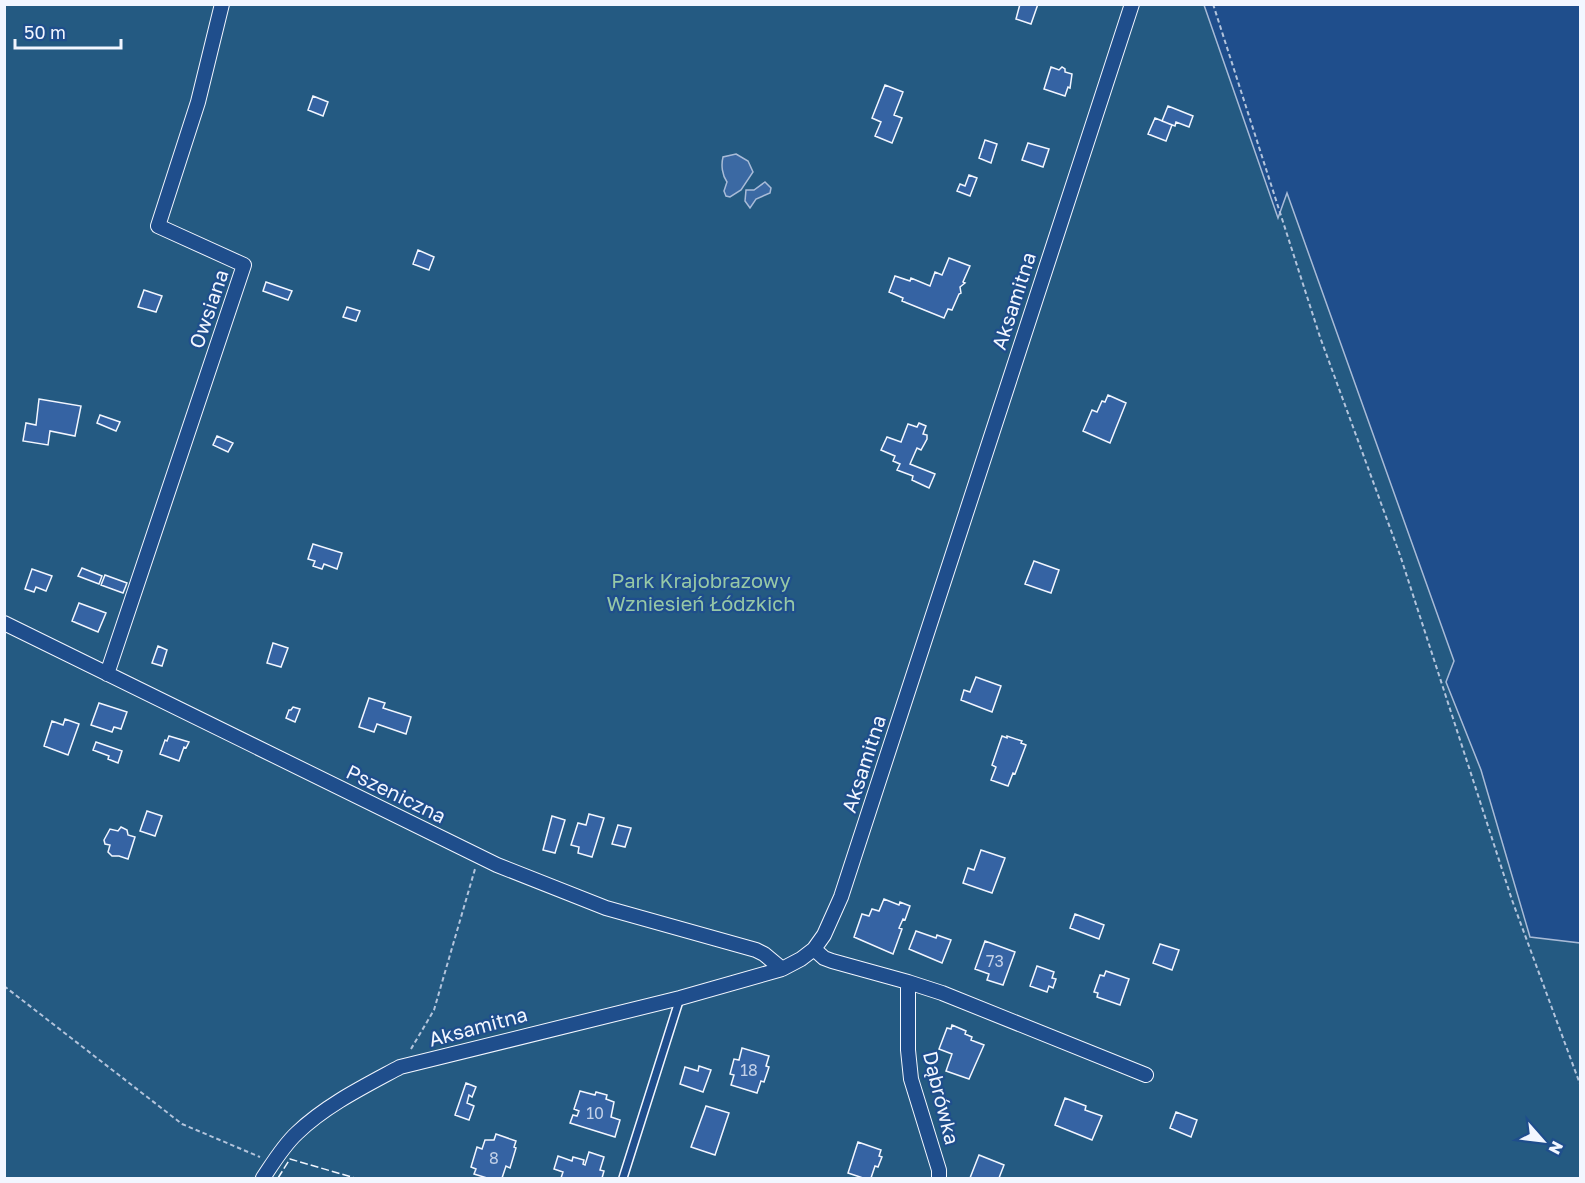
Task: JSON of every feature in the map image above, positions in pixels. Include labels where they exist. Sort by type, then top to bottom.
[{"type":"street","name":"Owsiana","points":[[107,674],[244,265],[158,226],[198,102],[222,4]]},
{"type":"street","name":"Aksamitna","points":[[263,1179],[298,1131],[324,1111],[400,1067],[680,998],[782,969],[814,949],[824,935],[845,886],[1132,4]]},
{"type":"street","name":"Pszeniczna","points":[[4,623],[478,856],[606,908],[756,950],[782,969]]},
{"type":"street","points":[[814,949],[824,958],[942,993],[1146,1075]]},
{"type":"street","name":"Dąbrówka","points":[[908,982],[908,1050],[911,1079],[939,1170],[939,1179]]},
{"type":"lane","points":[[623,1179],[680,998]]},
{"type":"path","points":[[1213,4],[1320,337],[1400,555],[1512,900],[1581,1084]]},
{"type":"path","points":[[400,1067],[434,1010],[470,891],[478,856]]},
{"type":"path","points":[[4,986],[182,1124],[273,1163]]},
{"type":"green space","name":"Park Krajobrazowy Wzniesień Łódzkich","points":[[5,5],[1204,5],[1278,218],[1287,193],[1454,661],[1446,682],[1481,770],[1530,937],[1580,943],[1580,1178],[5,1178]]},
{"type":"shaded area","points":[[736,154],[748,161],[753,172],[741,190],[730,197],[726,196],[724,191],[727,182],[723,173],[722,160],[723,157]]},
{"type":"shaded area","points":[[765,182],[771,188],[770,193],[756,199],[750,208],[745,201],[746,190],[754,190]]},
{"type":"building","points":[[1020,4],[1038,4],[1031,24],[1016,19]]},
{"type":"building","points":[[1051,67],[1059,70],[1062,67],[1065,72],[1072,74],[1070,88],[1068,87],[1065,96],[1044,89]]},
{"type":"building","points":[[885,85],[903,92],[894,115],[902,118],[892,143],[875,136],[881,122],[872,118]]},
{"type":"building","points":[[313,96],[328,102],[323,116],[308,110]]},
{"type":"building","points":[[1168,106],[1193,116],[1189,127],[1176,122],[1175,126],[1162,121]]},
{"type":"building","points":[[1155,118],[1172,125],[1166,141],[1148,134]]},
{"type":"building","points":[[985,140],[997,144],[991,163],[979,158]]},
{"type":"building","points":[[1028,143],[1049,149],[1043,167],[1022,160]]},
{"type":"building","points":[[969,175],[977,178],[970,196],[957,191],[960,184],[965,186]]},
{"type":"building","points":[[418,250],[434,257],[429,270],[413,264]]},
{"type":"building","points":[[949,258],[970,266],[963,282],[965,283],[960,287],[961,293],[952,310],[948,309],[944,318],[902,301],[903,298],[889,292],[895,276],[910,281],[911,278],[930,286],[935,272],[942,275]]},
{"type":"building","points":[[266,282],[292,291],[288,300],[263,291]]},
{"type":"building","points":[[144,290],[162,296],[156,312],[138,307]]},
{"type":"building","points":[[347,307],[360,311],[356,321],[343,317]]},
{"type":"building","points":[[1108,395],[1126,403],[1110,443],[1083,431],[1092,410],[1097,412]]},
{"type":"building","points":[[39,399],[81,406],[75,436],[50,431],[48,445],[23,441],[26,423],[36,425]]},
{"type":"building","points":[[100,415],[120,422],[116,431],[97,423]]},
{"type":"building","points":[[919,423],[926,426],[923,434],[927,435],[927,439],[921,450],[917,448],[910,464],[935,474],[929,488],[912,480],[913,476],[897,470],[900,464],[893,461],[895,456],[881,450],[887,437],[901,442],[908,424],[917,427]]},
{"type":"building","points":[[217,436],[233,443],[228,452],[213,445]]},
{"type":"building","points":[[313,544],[342,553],[337,569],[324,564],[322,569],[313,566],[315,561],[308,559]]},
{"type":"building","points":[[1034,561],[1059,570],[1051,593],[1025,584]]},
{"type":"building","points":[[82,568],[102,576],[99,584],[78,576]]},
{"type":"building","points":[[32,569],[52,576],[46,591],[36,587],[34,592],[25,589]]},
{"type":"building","points":[[105,575],[127,583],[123,593],[101,585]]},
{"type":"building","points":[[79,603],[106,613],[98,632],[72,621]]},
{"type":"building","points":[[273,643],[288,648],[281,667],[267,663]]},
{"type":"building","points":[[158,646],[167,650],[162,666],[152,663]]},
{"type":"building","points":[[976,677],[1001,686],[992,712],[961,700],[964,690],[970,692]]},
{"type":"building","points":[[369,698],[385,703],[383,708],[411,717],[406,734],[377,724],[374,732],[359,727]]},
{"type":"building","points":[[99,703],[127,712],[121,729],[114,727],[112,732],[91,725]]},
{"type":"building","points":[[293,707],[300,709],[295,722],[286,718]]},
{"type":"building","points":[[65,719],[79,724],[68,755],[44,746],[52,721],[63,725]]},
{"type":"building","points":[[169,736],[189,742],[186,748],[184,747],[179,761],[160,754]]},
{"type":"building","points":[[1002,736],[1022,741],[1021,743],[1026,745],[1008,786],[991,780],[996,767],[992,765]]},
{"type":"building","points":[[96,742],[122,751],[118,763],[108,759],[109,756],[93,750]]},
{"type":"building","points":[[147,811],[162,816],[155,836],[140,831]]},
{"type":"building","points":[[589,814],[604,818],[592,857],[578,853],[579,847],[571,845],[578,823],[586,825]]},
{"type":"building","points":[[552,816],[565,820],[555,853],[543,850]]},
{"type":"building","points":[[618,825],[631,828],[625,847],[612,844]]},
{"type":"building","points":[[121,827],[127,830],[128,835],[135,837],[128,859],[112,856],[108,852],[110,845],[105,844],[104,840],[110,829],[118,831]]},
{"type":"building","points":[[981,850],[1005,858],[992,893],[963,883],[968,868],[974,870]]},
{"type":"building","points":[[884,899],[899,905],[900,902],[910,906],[899,928],[902,929],[893,954],[854,937],[862,914],[869,916],[872,909],[879,911]]},
{"type":"building","points":[[1075,914],[1104,925],[1099,939],[1070,928]]},
{"type":"building","points":[[916,931],[951,940],[942,963],[909,949]]},
{"type":"building","points":[[985,941],[1015,952],[1003,985],[987,980],[989,974],[975,969]]},
{"type":"building","points":[[1160,944],[1179,950],[1172,970],[1153,963]]},
{"type":"building","points":[[1037,966],[1054,972],[1052,978],[1056,979],[1053,988],[1049,986],[1047,992],[1030,986]]},
{"type":"building","points":[[1106,971],[1129,979],[1120,1005],[1097,997],[1098,993],[1094,992],[1100,975],[1104,976]]},
{"type":"building","points":[[952,1025],[966,1031],[965,1034],[972,1037],[971,1040],[984,1045],[969,1079],[946,1071],[952,1054],[939,1049],[947,1028],[951,1029]]},
{"type":"building","points":[[742,1048],[769,1056],[766,1066],[769,1067],[757,1093],[731,1085],[734,1075],[730,1074],[734,1059],[739,1060]]},
{"type":"building","points":[[699,1066],[711,1070],[703,1092],[680,1084],[685,1067],[698,1071]]},
{"type":"building","points":[[466,1083],[476,1087],[472,1097],[469,1095],[467,1103],[474,1106],[469,1120],[455,1115]]},
{"type":"building","points":[[580,1091],[607,1095],[606,1099],[614,1102],[611,1117],[620,1120],[615,1137],[570,1123],[573,1115],[577,1116],[579,1111],[574,1109]]},
{"type":"building","points":[[1065,1098],[1086,1106],[1085,1110],[1102,1116],[1092,1140],[1055,1125]]},
{"type":"building","points":[[706,1106],[729,1113],[715,1155],[691,1147]]},
{"type":"building","points":[[1176,1112],[1197,1120],[1191,1137],[1170,1128]]},
{"type":"building","points":[[496,1134],[516,1141],[510,1168],[506,1166],[502,1178],[487,1178],[474,1174],[476,1169],[471,1167],[477,1147],[482,1149],[485,1140],[494,1140]]},
{"type":"building","points":[[858,1142],[881,1150],[879,1156],[882,1157],[878,1167],[875,1166],[871,1178],[848,1173]]},
{"type":"building","points":[[589,1152],[604,1157],[600,1170],[604,1171],[602,1178],[561,1178],[563,1172],[554,1169],[558,1156],[572,1161],[573,1157],[584,1160],[585,1165]]},
{"type":"building","points":[[979,1155],[1004,1165],[999,1178],[970,1178]]},
{"type":"fence","points":[[278,1178],[290,1159],[355,1178]]}]
